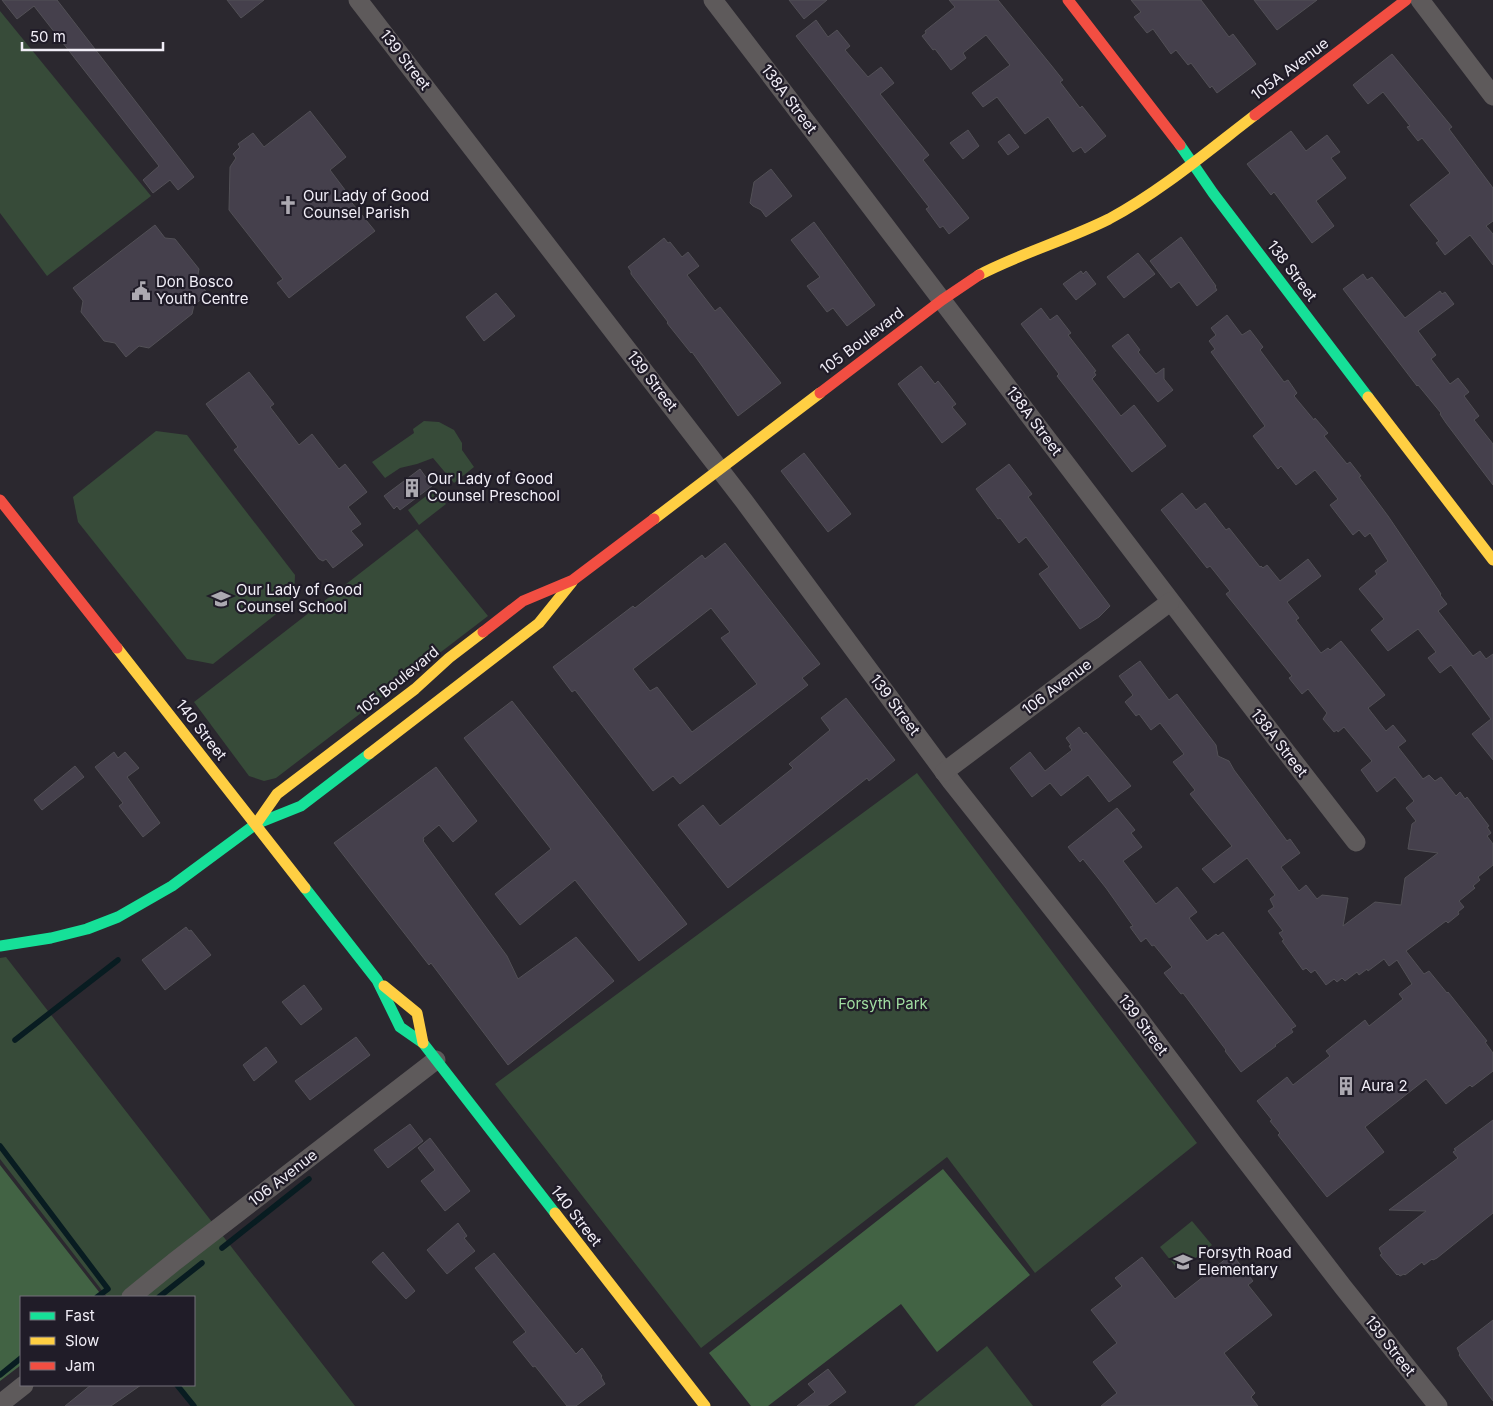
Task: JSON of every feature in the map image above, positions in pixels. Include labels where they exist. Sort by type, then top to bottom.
[{"type":"street","name":"138A Street","points":[[713,0],[1170,602],[1356,842]]},
{"type":"street","name":"138 Street","points":[[1068,0],[1172,133],[1213,192],[1493,560]]},
{"type":"street","name":"105A Avenue","points":[[1193,163],[1406,0]]},
{"type":"street","points":[[1420,0],[1493,96]]},
{"type":"street","name":"139 Street","points":[[360,1],[720,470],[944,772],[1131,1008],[1343,1287],[1438,1406]]},
{"type":"street","name":"105 Boulevard","points":[[256,824],[277,794],[415,689],[449,658],[498,620],[523,601],[573,580],[942,300],[977,276],[1008,260],[1108,219],[1155,190],[1193,163]]},
{"type":"street","name":"140 Street","points":[[0,500],[377,980],[400,1027],[423,1043],[706,1406]]},
{"type":"street","name":"105 Boulevard","points":[[0,946],[51,938],[118,917],[172,886],[256,824],[301,806],[539,623],[573,580]]},
{"type":"street","name":"106 Avenue","points":[[944,772],[1170,602]]},
{"type":"street","name":"140 Street","points":[[377,980],[417,1013],[423,1043]]},
{"type":"street","name":"106 Avenue","points":[[132,1296],[436,1060]]},
{"type":"street","points":[[0,1404],[23,1386]]},
{"type":"green space","points":[[0,11],[151,196],[47,276],[0,213]]},
{"type":"green space","points":[[424,421],[439,422],[454,430],[462,443],[462,450],[474,467],[454,483],[433,458],[400,468],[385,478],[372,462],[414,433],[413,429]]},
{"type":"green space","points":[[156,431],[187,435],[295,575],[294,600],[213,664],[187,659],[78,522],[73,497]]},
{"type":"green space","points":[[434,490],[446,504],[419,525],[408,510]]},
{"type":"green space","points":[[417,529],[488,616],[276,778],[264,781],[249,776],[194,702]]},
{"type":"green space","name":"Forsyth Park","points":[[917,773],[1197,1143],[1035,1273],[947,1157],[701,1348],[495,1084]]},
{"type":"green space","points":[[6,957],[355,1406],[192,1406],[176,1386],[195,1386],[195,1296],[106,1296],[0,1159],[0,958]]},
{"type":"green space","points":[[0,1165],[102,1296],[20,1296],[20,1366],[0,1381]]},
{"type":"green space","points":[[943,1169],[1030,1275],[937,1352],[901,1304],[768,1406],[751,1406],[709,1353]]},
{"type":"green space","points":[[1192,1221],[1212,1245],[1179,1271],[1160,1247]]},
{"type":"green space","points":[[987,1346],[1033,1406],[914,1406]]},
{"type":"building","points":[[2,0],[57,0],[194,177],[178,190],[170,180],[153,193],[143,180],[159,166],[34,6],[17,19]]},
{"type":"building","points":[[227,0],[264,0],[241,18]]},
{"type":"building","points":[[789,0],[827,0],[804,19]]},
{"type":"building","points":[[949,0],[998,0],[1063,80],[1060,82],[1080,108],[1082,106],[1106,136],[1085,153],[1081,147],[1073,152],[1048,117],[1025,134],[997,97],[983,107],[972,93],[1010,65],[986,35],[963,53],[966,58],[951,70],[922,36],[926,33],[925,31],[955,7]]},
{"type":"building","points":[[1131,0],[1201,0],[1229,37],[1233,34],[1256,64],[1217,93],[1212,86],[1210,88],[1191,63],[1188,65],[1176,50],[1171,54],[1153,29],[1147,33],[1134,17],[1141,12]]},
{"type":"building","points":[[1254,0],[1317,0],[1277,30]]},
{"type":"building","points":[[816,20],[828,37],[837,30],[850,46],[845,50],[868,77],[881,67],[894,83],[880,94],[929,155],[923,160],[969,218],[949,234],[943,226],[940,228],[926,209],[929,207],[796,36]]},
{"type":"building","points":[[1392,54],[1452,127],[1449,129],[1493,188],[1493,221],[1486,226],[1493,234],[1493,265],[1470,235],[1445,255],[1436,243],[1439,241],[1410,205],[1450,173],[1422,138],[1418,141],[1407,127],[1410,126],[1383,92],[1368,104],[1353,85]]},
{"type":"building","name":"Our Lady of Good Counsel Parish","points":[[310,111],[346,157],[330,170],[354,202],[352,203],[375,231],[289,298],[277,283],[283,279],[229,210],[230,167],[236,158],[233,154],[240,147],[238,144],[253,133],[264,147]]},
{"type":"building","points":[[968,130],[979,146],[963,159],[950,143]]},
{"type":"building","points":[[1291,131],[1306,151],[1327,135],[1340,152],[1331,158],[1346,178],[1316,201],[1334,226],[1312,243],[1274,192],[1271,195],[1247,164]]},
{"type":"building","points":[[1009,134],[1019,147],[1008,155],[998,142]]},
{"type":"building","points":[[771,169],[792,196],[766,217],[761,210],[750,203],[754,182]]},
{"type":"building","points":[[814,222],[875,305],[847,326],[833,308],[827,312],[807,286],[820,277],[791,240]]},
{"type":"building","name":"Don Bosco Youth Centre","points":[[155,225],[165,238],[175,239],[199,269],[197,280],[208,294],[194,305],[192,314],[149,348],[139,346],[126,357],[115,343],[104,341],[81,312],[83,301],[73,288]]},
{"type":"building","points":[[1181,237],[1217,290],[1197,306],[1179,282],[1171,288],[1150,261]]},
{"type":"building","points":[[664,238],[668,243],[670,242],[682,257],[688,252],[699,266],[687,275],[715,311],[720,307],[781,383],[738,416],[692,352],[667,323],[631,274],[628,267]]},
{"type":"building","points":[[1138,253],[1155,274],[1124,298],[1107,277]]},
{"type":"building","points":[[1081,271],[1083,274],[1086,271],[1096,284],[1076,300],[1063,284]]},
{"type":"building","points":[[1363,274],[1367,280],[1372,277],[1405,318],[1440,291],[1442,294],[1445,292],[1454,304],[1418,331],[1436,355],[1431,359],[1450,384],[1458,378],[1469,392],[1464,396],[1479,416],[1474,420],[1493,444],[1493,485],[1446,423],[1441,413],[1417,386],[1343,289]]},
{"type":"building","points":[[496,293],[515,316],[484,341],[466,317]]},
{"type":"building","points":[[1041,308],[1050,320],[1057,315],[1071,333],[1068,335],[1096,371],[1094,372],[1096,375],[1092,379],[1121,416],[1134,405],[1166,446],[1132,472],[1057,376],[1059,374],[1021,324]]},
{"type":"building","points":[[1227,315],[1242,335],[1250,330],[1263,347],[1260,350],[1284,382],[1288,380],[1297,393],[1294,396],[1314,420],[1315,418],[1328,433],[1324,436],[1347,464],[1350,462],[1361,476],[1359,477],[1388,516],[1447,604],[1438,611],[1473,656],[1480,651],[1486,659],[1493,654],[1493,760],[1472,734],[1491,719],[1451,665],[1440,673],[1428,658],[1436,652],[1418,629],[1388,651],[1371,630],[1384,619],[1359,589],[1377,574],[1375,571],[1388,561],[1370,533],[1365,537],[1359,530],[1353,535],[1330,505],[1338,499],[1315,470],[1296,485],[1281,466],[1278,469],[1253,436],[1265,426],[1211,352],[1215,349],[1209,341],[1216,335],[1211,328]]},
{"type":"building","points":[[1128,334],[1140,350],[1138,352],[1156,374],[1164,368],[1164,379],[1173,390],[1158,402],[1112,346]]},
{"type":"building","points":[[921,366],[935,384],[938,381],[956,404],[952,407],[966,424],[942,443],[898,384]]},
{"type":"building","points":[[249,372],[274,404],[270,407],[299,445],[312,434],[339,469],[345,464],[367,492],[348,507],[361,524],[351,531],[363,545],[333,568],[326,559],[323,561],[319,559],[234,450],[238,447],[206,404]]},
{"type":"building","points":[[804,453],[851,514],[828,532],[781,471]]},
{"type":"building","points":[[1009,464],[1032,494],[1028,497],[1110,606],[1099,617],[1080,629],[1039,574],[1049,567],[1026,537],[1019,543],[976,489]]},
{"type":"building","name":"Our Lady of Good Counsel Preschool","points":[[420,469],[432,486],[400,510],[397,506],[394,509],[384,496]]},
{"type":"building","points":[[1182,493],[1196,510],[1205,503],[1226,530],[1229,528],[1260,567],[1263,568],[1267,565],[1280,581],[1308,559],[1321,576],[1287,602],[1299,618],[1296,620],[1321,653],[1328,648],[1330,650],[1341,641],[1385,695],[1368,708],[1386,731],[1393,725],[1406,741],[1398,747],[1423,779],[1429,775],[1435,781],[1441,777],[1456,796],[1460,792],[1465,799],[1467,797],[1489,826],[1487,827],[1491,833],[1487,836],[1493,844],[1493,865],[1478,877],[1480,880],[1473,886],[1475,888],[1459,901],[1464,907],[1458,912],[1459,914],[1448,923],[1446,921],[1406,951],[1424,974],[1429,971],[1448,992],[1487,1041],[1485,1042],[1493,1053],[1493,1071],[1472,1087],[1470,1085],[1446,1104],[1426,1079],[1365,1127],[1384,1152],[1327,1197],[1278,1135],[1280,1133],[1270,1121],[1272,1120],[1257,1101],[1287,1077],[1293,1085],[1330,1056],[1326,1051],[1365,1020],[1369,1026],[1403,999],[1399,994],[1412,984],[1397,960],[1389,966],[1384,959],[1368,971],[1367,969],[1359,975],[1357,972],[1345,981],[1342,978],[1337,982],[1334,979],[1326,985],[1315,970],[1311,973],[1306,968],[1303,970],[1282,941],[1284,940],[1279,933],[1283,931],[1268,911],[1274,907],[1270,899],[1275,895],[1247,858],[1214,883],[1202,869],[1232,846],[1190,794],[1195,790],[1173,762],[1184,754],[1160,723],[1151,730],[1139,714],[1136,716],[1125,702],[1133,695],[1119,676],[1140,661],[1169,700],[1177,694],[1216,745],[1218,756],[1229,761],[1287,841],[1290,839],[1300,853],[1281,867],[1299,891],[1306,885],[1317,899],[1322,895],[1348,898],[1343,926],[1375,902],[1401,905],[1405,878],[1438,853],[1408,849],[1412,824],[1416,821],[1406,808],[1414,801],[1395,777],[1377,792],[1361,770],[1372,761],[1344,727],[1338,732],[1337,730],[1334,732],[1323,719],[1327,713],[1308,689],[1302,694],[1289,678],[1292,676],[1226,594],[1230,591],[1210,566],[1207,568],[1161,510]]},
{"type":"building","points":[[725,543],[820,664],[802,678],[808,685],[680,784],[673,776],[653,791],[575,690],[572,692],[553,667],[633,606],[635,608],[702,555],[705,559]],"holes":[[[711,608],[730,632],[721,638],[757,684],[692,732],[657,687],[650,691],[633,669]]]},
{"type":"building","points":[[846,698],[895,760],[869,781],[867,778],[728,888],[678,825],[703,805],[720,826],[793,768],[789,764],[830,730],[821,718]]},
{"type":"building","points":[[512,701],[687,924],[639,961],[575,880],[520,925],[495,894],[551,849],[464,738]]},
{"type":"building","points":[[1079,727],[1084,734],[1086,732],[1131,786],[1109,802],[1088,775],[1061,796],[1050,783],[1032,797],[1010,768],[1030,752],[1045,771],[1072,750],[1066,738]]},
{"type":"building","points":[[114,752],[118,758],[125,752],[139,768],[127,777],[160,823],[143,837],[119,806],[123,803],[95,767]]},
{"type":"building","points":[[75,766],[84,777],[42,810],[34,800]]},
{"type":"building","points":[[436,767],[477,821],[453,842],[439,825],[423,838],[423,841],[507,956],[518,979],[576,937],[614,981],[508,1065],[431,963],[429,965],[334,843]]},
{"type":"building","points":[[1117,808],[1135,830],[1131,833],[1142,847],[1123,861],[1156,904],[1177,887],[1197,912],[1189,918],[1207,941],[1216,934],[1218,936],[1223,932],[1296,1026],[1291,1029],[1293,1032],[1241,1072],[1183,993],[1181,994],[1164,973],[1172,967],[1146,938],[1141,942],[1130,927],[1133,926],[1106,888],[1083,859],[1080,862],[1068,847]]},
{"type":"building","points":[[186,927],[189,931],[191,930],[211,955],[165,990],[142,960]]},
{"type":"building","points":[[304,985],[322,1009],[301,1025],[282,1002]]},
{"type":"building","points":[[356,1037],[370,1055],[310,1100],[295,1081]]},
{"type":"building","points":[[266,1047],[277,1062],[254,1081],[243,1065]]},
{"type":"building","points":[[1493,1120],[1493,1213],[1437,1258],[1424,1265],[1422,1262],[1405,1275],[1397,1275],[1380,1255],[1382,1254],[1379,1248],[1426,1211],[1389,1210],[1458,1158],[1453,1152],[1456,1150],[1454,1149]]},
{"type":"building","points":[[410,1124],[423,1141],[388,1168],[374,1150]]},
{"type":"building","points":[[430,1138],[470,1191],[445,1211],[421,1181],[435,1170],[418,1148]]},
{"type":"building","points":[[458,1223],[467,1236],[464,1238],[475,1251],[447,1274],[427,1250]]},
{"type":"building","points":[[383,1252],[415,1291],[406,1299],[372,1262]]},
{"type":"building","points":[[494,1253],[576,1354],[582,1348],[602,1376],[605,1384],[576,1406],[567,1406],[513,1342],[526,1332],[475,1268]]},
{"type":"building","name":"Forsyth Road Elementary","points":[[1232,1254],[1253,1281],[1248,1285],[1272,1315],[1224,1353],[1255,1393],[1251,1397],[1258,1406],[1101,1406],[1117,1393],[1093,1362],[1117,1343],[1091,1310],[1122,1286],[1115,1278],[1142,1257],[1175,1299]]},
{"type":"building","points":[[1493,1320],[1493,1401],[1459,1355],[1457,1348]]},
{"type":"building","points":[[828,1369],[846,1392],[827,1406],[797,1406],[815,1392],[808,1384]]},
{"type":"building","points":[[90,1386],[140,1386],[111,1406],[65,1406]]},
{"type":"waterway","points":[[15,1040],[118,960]]},
{"type":"waterway","points":[[0,1146],[108,1289],[98,1296]]},
{"type":"waterway","points":[[222,1248],[309,1179]]},
{"type":"waterway","points":[[160,1296],[202,1263]]},
{"type":"waterway","points":[[0,1375],[20,1359]]},
{"type":"waterway","points":[[178,1386],[194,1406]]},
{"type":"traffic: fast","points":[[1180,145],[1213,193],[1368,397]]},
{"type":"traffic: fast","points":[[0,946],[51,938],[87,929],[118,917],[172,886],[256,824],[301,806],[369,754]]},
{"type":"traffic: fast","points":[[305,888],[377,980],[400,1027],[423,1043],[555,1213]]},
{"type":"traffic: slow","points":[[979,275],[1093,227],[1128,208],[1184,170],[1255,115]]},
{"type":"traffic: slow","points":[[654,519],[820,393]]},
{"type":"traffic: slow","points":[[1368,397],[1493,560]]},
{"type":"traffic: slow","points":[[369,754],[539,623],[572,582]]},
{"type":"traffic: slow","points":[[256,824],[277,794],[415,689],[449,658],[483,632]]},
{"type":"traffic: slow","points":[[117,648],[305,888]]},
{"type":"traffic: slow","points":[[384,986],[417,1013],[423,1043]]},
{"type":"traffic: slow","points":[[555,1213],[705,1406]]},
{"type":"traffic: jam","points":[[1068,0],[1180,145]]},
{"type":"traffic: jam","points":[[1255,115],[1406,0]]},
{"type":"traffic: jam","points":[[820,393],[942,300],[979,275]]},
{"type":"traffic: jam","points":[[0,500],[117,648]]},
{"type":"traffic: jam","points":[[483,632],[523,601],[573,580],[654,519]]},
{"type":"place","name":"Our Lady of Good Counsel Parish","points":[[288,205]]},
{"type":"place","name":"Don Bosco Youth Centre","points":[[141,291]]},
{"type":"place","name":"Our Lady of Good Counsel Preschool","points":[[412,488]]},
{"type":"place","name":"Our Lady of Good Counsel School","points":[[221,599]]},
{"type":"place","name":"Aura 2","points":[[1346,1086]]},
{"type":"place","name":"Forsyth Road Elementary","points":[[1183,1262]]}]
